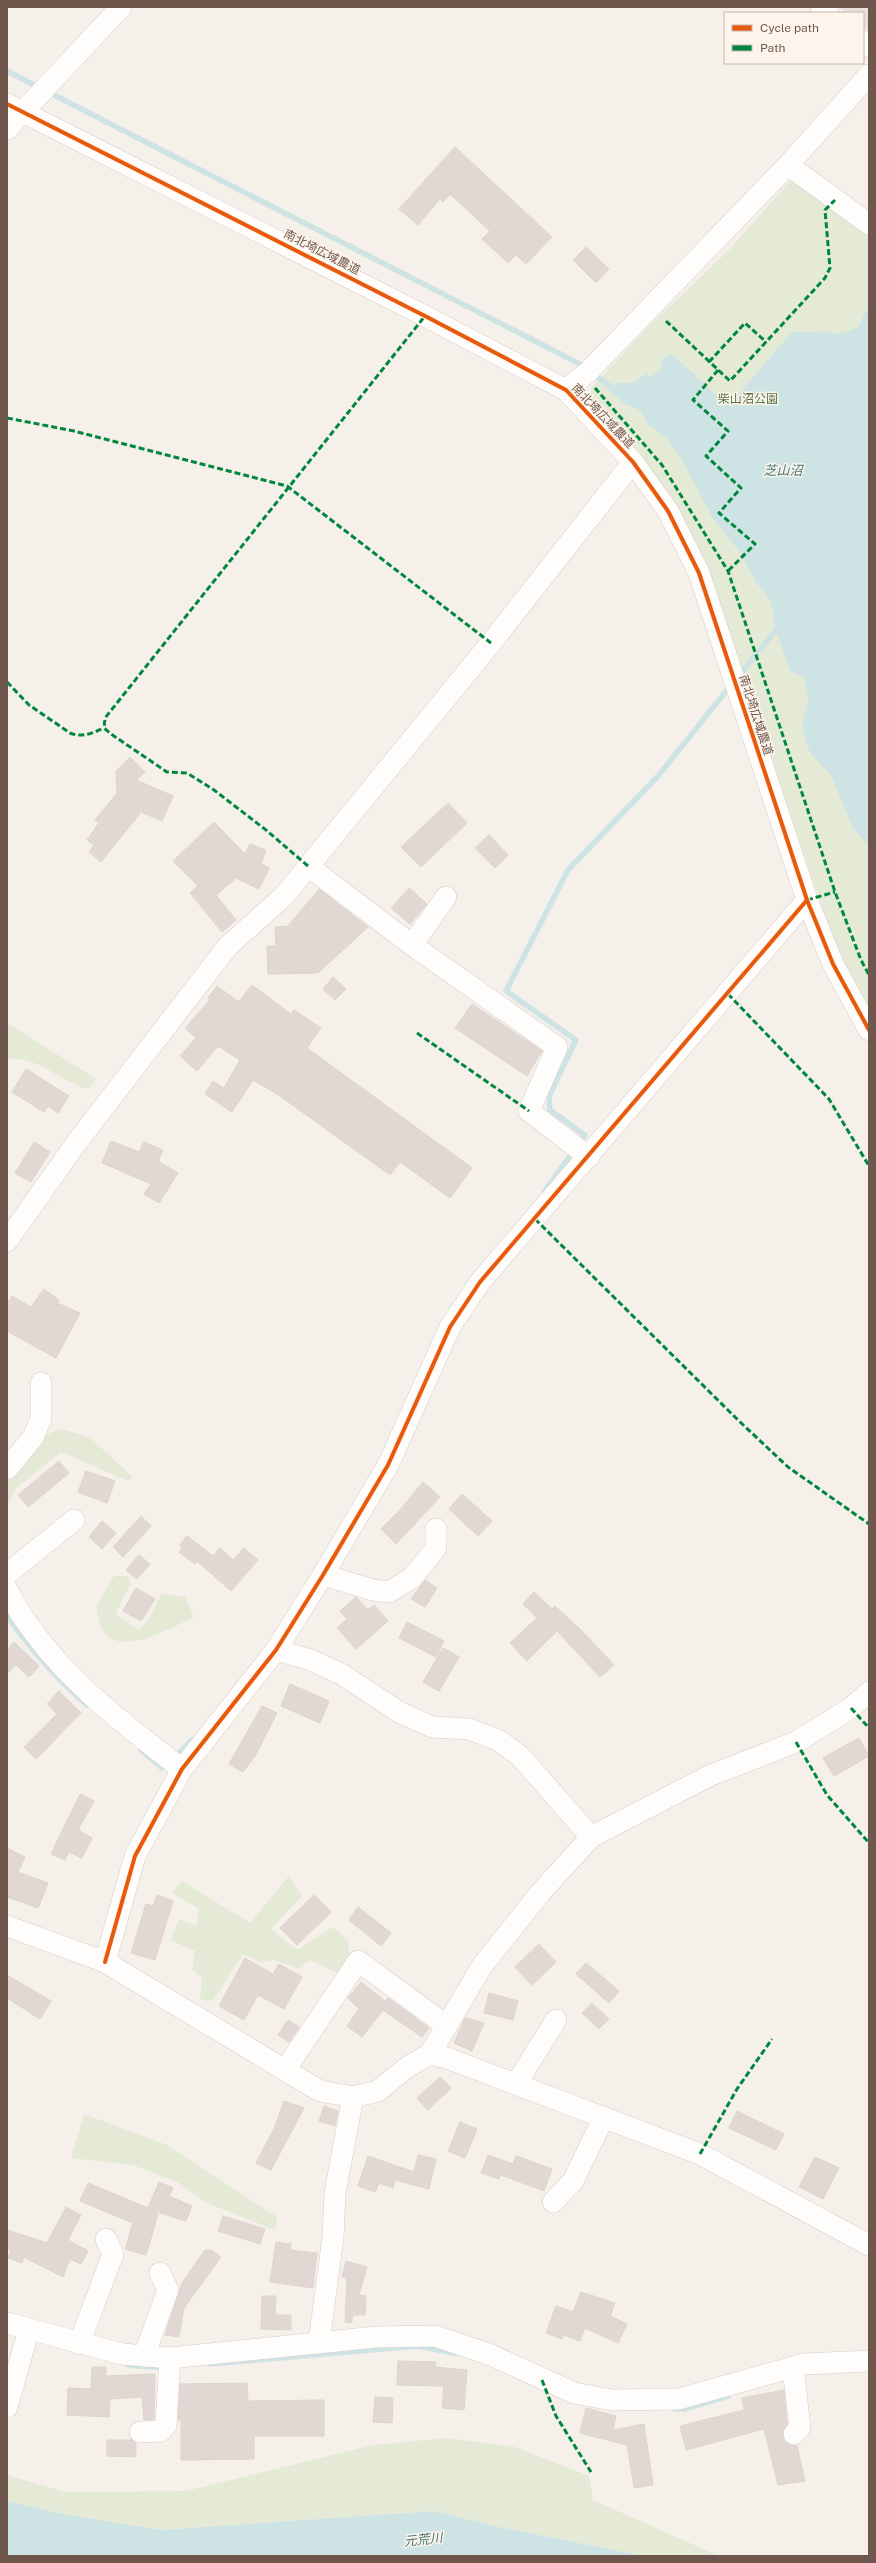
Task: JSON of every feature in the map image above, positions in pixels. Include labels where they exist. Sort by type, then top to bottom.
[{"type":"street","points":[[7,129],[15,107],[121,7]]},
{"type":"street","points":[[566,390],[588,372],[788,165],[869,75]]},
{"type":"street","name":"南北埼広域農道","points":[[15,107],[418,312],[566,390],[633,462],[668,511],[699,573],[807,900],[833,964],[869,1030]]},
{"type":"street","points":[[788,165],[869,224]]},
{"type":"street","points":[[7,1241],[77,1142],[228,946],[284,896],[491,643],[633,462]]},
{"type":"street","points":[[308,866],[412,945],[557,1047],[529,1111],[589,1157]]},
{"type":"street","points":[[412,945],[446,897]]},
{"type":"street","points":[[105,1962],[135,1856],[182,1769],[276,1650],[323,1575],[388,1465],[450,1328],[480,1282],[589,1157],[807,900]]},
{"type":"street","points":[[7,1469],[34,1436],[41,1418],[41,1383]]},
{"type":"street","points":[[7,1574],[74,1520]]},
{"type":"street","points":[[323,1575],[373,1590],[389,1592],[412,1578],[436,1548],[436,1529]]},
{"type":"street","points":[[7,1589],[26,1623],[70,1676],[128,1728],[182,1769]]},
{"type":"street","points":[[276,1650],[311,1660],[343,1675],[399,1712],[432,1727],[469,1729],[498,1740],[520,1756],[591,1837]]},
{"type":"street","points":[[7,1926],[105,1962],[320,2091],[353,2097],[378,2091],[406,2068],[430,2054],[482,1966],[541,1892],[591,1837],[711,1775],[796,1742],[851,1708],[869,1692]]},
{"type":"street","points":[[284,2070],[358,1961],[447,2026]]},
{"type":"street","points":[[516,2084],[556,2020]]},
{"type":"street","points":[[430,2054],[516,2084],[700,2154],[869,2245]]},
{"type":"street","points":[[319,2343],[333,2237],[335,2193],[353,2097]]},
{"type":"street","points":[[553,2202],[573,2181],[604,2117]]},
{"type":"street","points":[[79,2344],[113,2254],[106,2239]]},
{"type":"street","points":[[144,2356],[168,2290],[160,2273]]},
{"type":"street","points":[[7,2323],[79,2344],[122,2354],[170,2358],[376,2337],[435,2336],[491,2355],[574,2393],[612,2400],[680,2400],[793,2367],[812,2364],[869,2361]]},
{"type":"street","points":[[7,2407],[30,2330]]},
{"type":"street","points":[[140,2432],[161,2431],[166,2426],[170,2358]]},
{"type":"street","points":[[793,2367],[800,2428],[794,2434]]},
{"type":"shaded area","points":[[839,7],[869,7],[869,31],[864,27],[864,12],[845,12]]},
{"type":"green space","name":"柴山沼公園","points":[[800,180],[869,232],[869,1016],[860,1002],[829,928],[718,600],[591,405],[591,388],[648,327],[729,250],[790,181]]},
{"type":"green space","points":[[7,1023],[96,1079],[89,1089],[79,1086],[28,1061],[17,1059],[7,1060]]},
{"type":"green space","points":[[61,1429],[89,1437],[133,1477],[128,1481],[61,1452],[16,1488],[7,1508],[7,1484],[45,1435]]},
{"type":"green space","points":[[114,1576],[127,1576],[131,1584],[115,1614],[139,1630],[150,1617],[161,1594],[185,1597],[194,1617],[147,1638],[122,1642],[111,1639],[102,1629],[96,1607]]},
{"type":"green space","points":[[289,1876],[302,1896],[271,1929],[297,1950],[333,1927],[348,1940],[349,1955],[339,1974],[310,1960],[299,1969],[274,1960],[260,1962],[243,1954],[213,2001],[200,1999],[202,1978],[192,1970],[195,1951],[170,1940],[179,1919],[196,1926],[199,1909],[172,1893],[182,1881],[250,1923]]},
{"type":"green space","points":[[84,2114],[167,2145],[277,2217],[275,2230],[205,2202],[179,2183],[133,2165],[71,2158]]},
{"type":"green space","points":[[447,2438],[515,2447],[589,2476],[593,2500],[719,2556],[644,2556],[499,2527],[434,2511],[161,2530],[63,2514],[7,2501],[7,2475],[65,2492],[186,2491],[373,2445]]},
{"type":"water","name":"芝山沼","points":[[869,306],[869,846],[853,828],[831,775],[810,753],[802,727],[808,701],[804,677],[790,671],[776,630],[771,601],[756,582],[739,551],[712,517],[681,458],[667,439],[648,424],[641,411],[623,403],[608,389],[616,383],[633,383],[647,373],[650,378],[663,367],[660,362],[671,353],[728,406],[792,332],[845,333],[858,327]]},
{"type":"water","name":"元荒川","points":[[7,2501],[63,2514],[161,2530],[434,2511],[499,2527],[644,2556],[7,2556]]},
{"type":"building","points":[[455,147],[552,237],[526,264],[516,255],[508,263],[482,239],[490,231],[450,194],[443,202],[440,199],[418,225],[399,209]]},
{"type":"building","points":[[586,247],[609,269],[596,283],[573,260]]},
{"type":"building","points":[[130,757],[145,772],[136,780],[173,796],[162,821],[141,812],[101,862],[89,852],[94,845],[87,840],[99,823],[95,820],[117,793],[116,771]]},
{"type":"building","points":[[448,803],[467,823],[421,867],[401,847]]},
{"type":"building","points":[[214,822],[245,854],[250,844],[266,850],[261,864],[269,868],[259,889],[236,878],[216,895],[236,920],[222,932],[190,893],[198,886],[173,861]]},
{"type":"building","points":[[489,835],[508,855],[495,868],[475,848]]},
{"type":"building","points":[[409,888],[427,904],[410,924],[391,908]]},
{"type":"building","points":[[319,889],[368,927],[318,973],[268,974],[267,946],[276,946],[275,927],[288,926]]},
{"type":"building","points":[[333,977],[346,989],[335,1000],[323,989]]},
{"type":"building","points":[[252,985],[291,1014],[294,1010],[321,1028],[307,1048],[472,1168],[450,1198],[400,1162],[390,1175],[280,1096],[253,1080],[232,1112],[205,1094],[213,1081],[224,1088],[240,1060],[218,1046],[197,1071],[180,1056],[196,1038],[185,1028],[210,1000],[208,998],[217,986],[239,1002]]},
{"type":"building","points":[[472,1004],[542,1051],[527,1076],[455,1028]]},
{"type":"building","points":[[26,1069],[69,1096],[58,1113],[48,1106],[44,1112],[12,1092]]},
{"type":"building","points":[[111,1141],[139,1152],[144,1142],[163,1150],[158,1161],[178,1173],[159,1203],[144,1194],[151,1184],[102,1163]]},
{"type":"building","points":[[34,1142],[50,1152],[31,1182],[15,1173]]},
{"type":"building","points":[[44,1289],[59,1300],[57,1303],[80,1313],[56,1358],[7,1331],[7,1304],[12,1296],[31,1307]]},
{"type":"building","points":[[59,1461],[69,1473],[28,1507],[18,1495]]},
{"type":"building","points":[[86,1471],[115,1481],[107,1503],[78,1492]]},
{"type":"building","points":[[423,1482],[440,1497],[396,1544],[381,1529],[400,1510]]},
{"type":"building","points":[[462,1494],[492,1521],[478,1536],[449,1509]]},
{"type":"building","points":[[141,1516],[151,1526],[123,1557],[113,1547]]},
{"type":"building","points":[[102,1521],[116,1533],[102,1549],[89,1537]]},
{"type":"building","points":[[187,1536],[213,1556],[220,1548],[233,1560],[244,1548],[258,1560],[231,1591],[197,1561],[195,1564],[179,1552],[182,1548],[180,1545]]},
{"type":"building","points":[[139,1555],[150,1564],[137,1579],[126,1570]]},
{"type":"building","points":[[425,1580],[437,1588],[425,1607],[411,1599]]},
{"type":"building","points":[[136,1588],[155,1599],[141,1621],[123,1611]]},
{"type":"building","points":[[534,1592],[552,1609],[555,1606],[582,1631],[614,1665],[600,1677],[557,1631],[527,1661],[510,1643],[537,1618],[523,1604]]},
{"type":"building","points":[[356,1597],[368,1610],[374,1605],[388,1621],[356,1649],[337,1628],[347,1619],[340,1611]]},
{"type":"building","points":[[407,1622],[444,1641],[436,1657],[399,1638]]},
{"type":"building","points":[[14,1642],[39,1666],[29,1677],[16,1665],[7,1674],[7,1650]]},
{"type":"building","points":[[443,1648],[459,1657],[439,1691],[423,1682]]},
{"type":"building","points":[[290,1684],[329,1701],[320,1723],[281,1706]]},
{"type":"building","points":[[59,1691],[81,1713],[36,1759],[24,1747],[57,1714],[47,1704]]},
{"type":"building","points":[[262,1706],[277,1713],[255,1756],[243,1772],[229,1764]]},
{"type":"building","points":[[859,1738],[869,1756],[834,1776],[823,1758]]},
{"type":"building","points":[[80,1794],[94,1801],[78,1830],[92,1838],[82,1858],[69,1852],[65,1860],[51,1854]]},
{"type":"building","points":[[7,1848],[25,1857],[18,1872],[48,1883],[38,1908],[7,1897]]},
{"type":"building","points":[[157,1895],[173,1901],[155,1960],[131,1953],[146,1904],[153,1906]]},
{"type":"building","points":[[314,1895],[331,1912],[297,1945],[280,1928]]},
{"type":"building","points":[[358,1907],[391,1933],[381,1946],[349,1920]]},
{"type":"building","points":[[539,1944],[556,1962],[532,1985],[515,1967]]},
{"type":"building","points":[[245,1958],[273,1974],[279,1964],[302,1977],[284,2009],[258,1995],[244,2020],[219,2006]]},
{"type":"building","points":[[586,1963],[619,1991],[609,2003],[576,1974]]},
{"type":"building","points":[[7,1975],[51,2001],[40,2019],[7,1998]]},
{"type":"building","points":[[361,1982],[385,2001],[388,1998],[429,2028],[422,2037],[383,2010],[362,2037],[347,2026],[359,2009],[348,1998]]},
{"type":"building","points":[[489,1993],[518,2001],[513,2020],[484,2013]]},
{"type":"building","points":[[592,2003],[609,2019],[599,2029],[582,2013]]},
{"type":"building","points":[[465,2018],[484,2023],[472,2051],[454,2043]]},
{"type":"building","points":[[288,2020],[299,2027],[289,2042],[278,2035]]},
{"type":"building","points":[[440,2077],[451,2088],[428,2110],[417,2098]]},
{"type":"building","points":[[284,2101],[304,2108],[271,2170],[256,2163],[274,2129]]},
{"type":"building","points":[[324,2106],[338,2111],[335,2126],[319,2121]]},
{"type":"building","points":[[737,2111],[784,2134],[776,2150],[729,2128]]},
{"type":"building","points":[[460,2122],[477,2129],[465,2158],[448,2151]]},
{"type":"building","points":[[418,2155],[436,2159],[429,2189],[395,2180],[393,2188],[379,2183],[375,2192],[358,2186],[368,2156],[414,2172]]},
{"type":"building","points":[[488,2155],[513,2164],[516,2156],[552,2169],[544,2191],[501,2175],[499,2179],[481,2173]]},
{"type":"building","points":[[815,2157],[839,2168],[823,2199],[799,2187]]},
{"type":"building","points":[[159,2182],[173,2188],[169,2196],[192,2206],[186,2221],[151,2210],[158,2214],[146,2255],[125,2249],[133,2223],[80,2201],[88,2183],[148,2208]]},
{"type":"building","points":[[66,2207],[81,2215],[68,2240],[88,2251],[81,2264],[70,2259],[63,2277],[24,2257],[22,2263],[8,2258],[11,2249],[7,2248],[7,2230],[47,2243]]},
{"type":"building","points":[[223,2216],[265,2229],[260,2244],[218,2231]]},
{"type":"building","points":[[276,2242],[291,2244],[290,2250],[317,2253],[313,2288],[270,2282]]},
{"type":"building","points":[[205,2250],[211,2250],[221,2257],[184,2308],[179,2337],[165,2335],[182,2283]]},
{"type":"building","points":[[346,2261],[367,2267],[359,2295],[366,2296],[365,2315],[353,2315],[351,2323],[345,2322],[347,2279],[342,2277]]},
{"type":"building","points":[[581,2292],[615,2303],[610,2316],[627,2324],[618,2343],[585,2328],[580,2341],[563,2335],[562,2339],[546,2333],[556,2306],[573,2312]]},
{"type":"building","points":[[262,2296],[276,2296],[275,2315],[291,2315],[291,2330],[261,2329]]},
{"type":"building","points":[[398,2361],[436,2362],[435,2367],[467,2370],[464,2410],[442,2408],[444,2386],[397,2385]]},
{"type":"building","points":[[92,2367],[106,2367],[106,2376],[155,2374],[154,2419],[144,2420],[142,2397],[110,2399],[109,2417],[67,2415],[68,2388],[91,2389]]},
{"type":"building","points":[[247,2383],[248,2401],[324,2400],[324,2436],[254,2436],[254,2459],[181,2460],[181,2420],[178,2420],[180,2384]]},
{"type":"building","points":[[784,2390],[787,2424],[783,2431],[782,2437],[786,2443],[797,2446],[805,2481],[778,2485],[764,2429],[686,2450],[680,2426],[744,2410],[742,2398]]},
{"type":"building","points":[[375,2397],[393,2398],[392,2423],[373,2422]]},
{"type":"building","points":[[586,2408],[616,2416],[613,2430],[644,2424],[653,2485],[634,2488],[627,2445],[580,2433]]},
{"type":"building","points":[[107,2440],[132,2440],[136,2443],[136,2457],[107,2456]]},
{"type":"waterway","points":[[7,71],[578,363],[610,386]]},
{"type":"waterway","points":[[738,677],[776,630]]},
{"type":"waterway","points":[[544,1192],[585,1135],[550,1110],[549,1096],[576,1040],[506,991],[568,870],[658,776],[731,685]]},
{"type":"waterway","points":[[7,1616],[44,1663],[87,1705]]},
{"type":"waterway","points":[[174,1758],[192,1740]]},
{"type":"waterway","points":[[141,1750],[162,1768],[168,1763]]},
{"type":"waterway","points":[[210,2364],[417,2346],[455,2353]]},
{"type":"waterway","points":[[129,2365],[166,2368]]},
{"type":"waterway","points":[[675,2409],[685,2409],[728,2396]]},
{"type":"marked path","points":[[666,321],[730,381],[825,278],[830,268],[825,210],[835,200]]},
{"type":"marked path","points":[[308,866],[266,830],[214,790],[187,773],[167,772],[111,734],[104,728],[105,718],[425,316]]},
{"type":"marked path","points":[[709,362],[745,323],[766,342]]},
{"type":"marked path","points":[[718,370],[693,400],[728,431],[706,456],[741,488],[719,513],[755,544],[728,571]]},
{"type":"marked path","points":[[595,388],[662,465],[728,571],[835,892],[861,960],[869,975]]},
{"type":"marked path","points":[[7,418],[74,431],[287,486],[491,643]]},
{"type":"marked path","points":[[7,682],[29,705],[70,733],[83,735],[104,728]]},
{"type":"marked path","points":[[807,900],[835,892]]},
{"type":"marked path","points":[[728,994],[829,1099],[869,1166]]},
{"type":"marked path","points":[[417,1033],[529,1111]]},
{"type":"marked path","points":[[535,1219],[739,1421],[788,1467],[869,1524]]},
{"type":"marked path","points":[[851,1708],[869,1728]]},
{"type":"marked path","points":[[796,1742],[827,1795],[869,1843]]},
{"type":"marked path","points":[[700,2154],[737,2089],[772,2039]]},
{"type":"marked path","points":[[542,2380],[556,2416],[591,2472]]},
{"type":"cycle path","points":[[7,104],[425,316],[566,390],[633,462],[668,511],[699,573],[807,900],[833,964],[869,1030]]},
{"type":"cycle path","points":[[105,1962],[135,1856],[182,1769],[276,1650],[323,1575],[388,1465],[450,1327],[480,1282],[807,900]]}]
